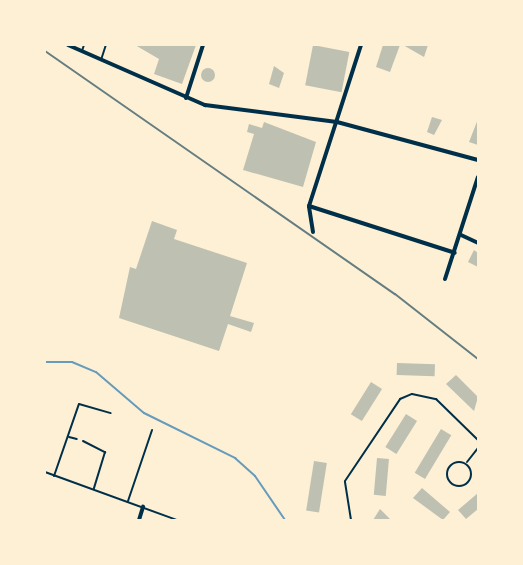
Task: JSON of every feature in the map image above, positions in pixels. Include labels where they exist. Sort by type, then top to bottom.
[{"type":"street","points":[[68,45],[186,98],[216,107],[336,122],[478,160]]},
{"type":"street","points":[[186,98],[203,45]]},
{"type":"street","points":[[313,232],[309,206],[361,45]]},
{"type":"street","points":[[445,279],[478,177]]},
{"type":"street","points":[[309,206],[455,253]]},
{"type":"street","points":[[461,235],[478,243]]},
{"type":"street","points":[[139,520],[143,507]]},
{"type":"lane","points":[[82,51],[84,45]]},
{"type":"lane","points":[[101,60],[106,45]]},
{"type":"lane","points":[[351,520],[345,481],[400,399],[412,394],[436,399],[478,440]]},
{"type":"lane","points":[[54,476],[79,404],[111,413]]},
{"type":"lane","points":[[128,501],[152,430]]},
{"type":"lane","points":[[69,436],[77,440]]},
{"type":"lane","points":[[82,441],[104,450],[93,489]]},
{"type":"lane","points":[[467,462],[478,448]]},
{"type":"lane","points":[[457,461],[467,462],[471,473],[467,481],[458,486],[448,483],[457,461]]},
{"type":"lane","points":[[45,472],[177,520]]},
{"type":"building","points":[[135,45],[196,45],[182,84],[154,74],[159,59]]},
{"type":"building","points":[[313,45],[349,52],[341,92],[305,85]]},
{"type":"building","points":[[383,45],[400,45],[390,72],[376,67]]},
{"type":"building","points":[[403,45],[428,45],[424,57]]},
{"type":"building","points":[[274,66],[284,73],[279,88],[269,84]]},
{"type":"building","points":[[208,68],[213,70],[215,75],[213,80],[208,82],[203,80],[201,75],[203,70]]},
{"type":"building","points":[[432,117],[442,120],[434,135],[427,132]]},
{"type":"building","points":[[478,119],[478,145],[469,142]]},
{"type":"building","points":[[264,122],[316,142],[303,187],[243,170],[254,134],[247,132],[249,124],[262,128]]},
{"type":"building","points":[[152,221],[177,230],[174,239],[247,263],[230,316],[254,323],[251,332],[228,324],[219,351],[119,318],[130,267],[136,269]]},
{"type":"building","points":[[474,250],[478,253],[478,267],[468,262]]},
{"type":"building","points":[[397,363],[435,364],[435,376],[397,375]]},
{"type":"building","points":[[456,375],[478,397],[474,411],[446,384]]},
{"type":"building","points":[[371,382],[382,389],[362,421],[351,414]]},
{"type":"building","points":[[406,414],[417,421],[396,454],[385,447]]},
{"type":"building","points":[[441,429],[451,435],[425,479],[415,473]]},
{"type":"building","points":[[377,458],[389,459],[386,496],[374,495]]},
{"type":"building","points":[[314,461],[327,463],[319,512],[306,510]]},
{"type":"building","points":[[422,488],[450,512],[443,520],[413,498]]},
{"type":"building","points":[[478,493],[478,509],[466,519],[458,510]]},
{"type":"building","points":[[380,509],[391,520],[373,520]]},
{"type":"waterway","points":[[45,362],[72,362],[96,372],[144,413],[235,458],[255,476],[285,520]]},
{"type":"railway","points":[[45,51],[395,294],[478,359]]}]
